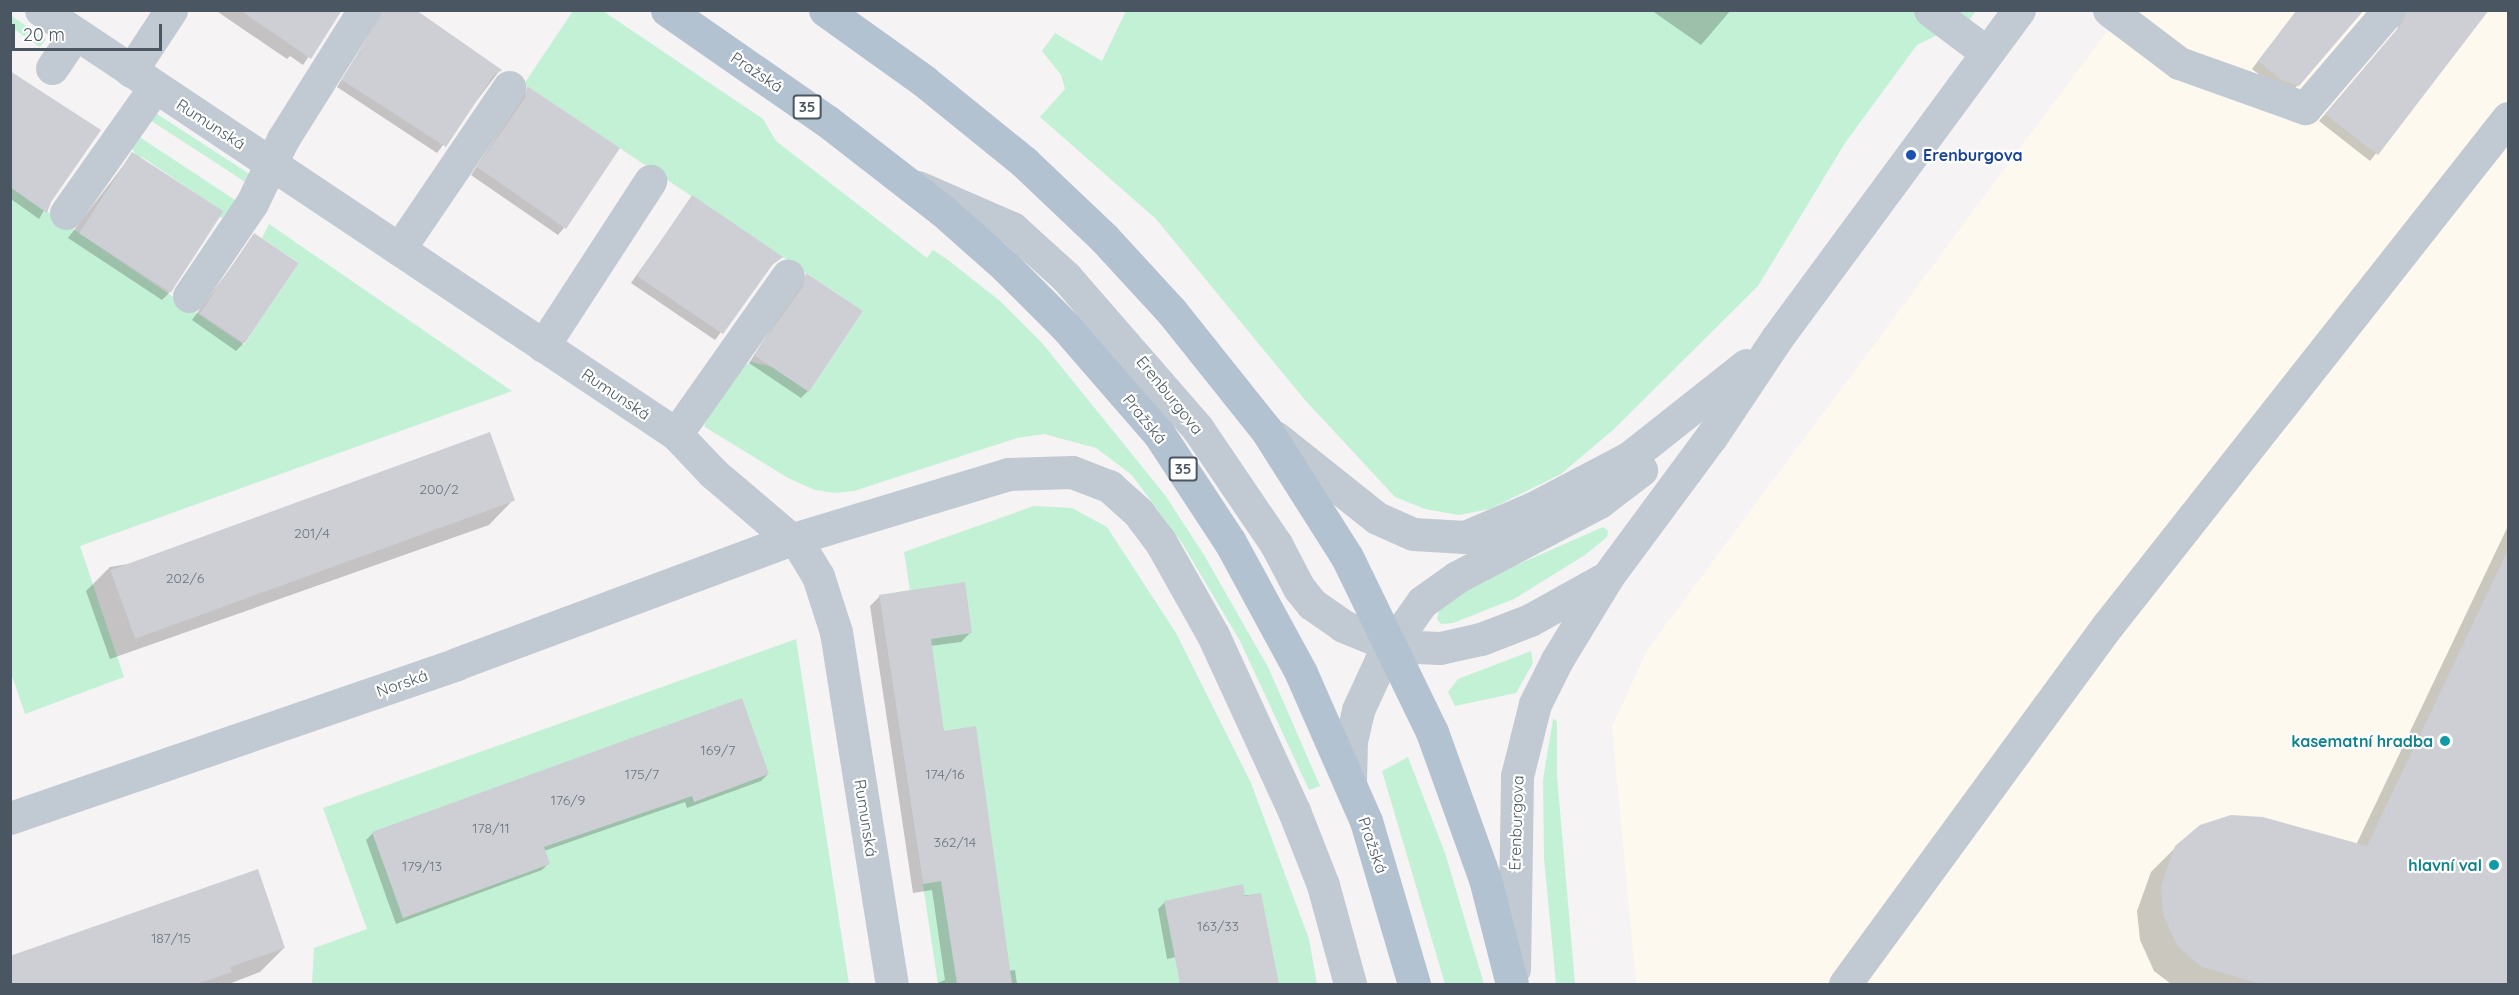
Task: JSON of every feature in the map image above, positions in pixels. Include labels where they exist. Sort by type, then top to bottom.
[{"type":"main road","name":"Pražská","points":[[667,10],[827,121],[908,184],[1006,267],[1159,434],[1268,606],[1350,781],[1386,883],[1414,984]]},
{"type":"main road","points":[[825,10],[933,88],[1024,162],[1104,238],[1172,312],[1268,431],[1317,504],[1392,646],[1460,803],[1485,879],[1513,984]]},
{"type":"street","name":"Rumunská","points":[[41,10],[676,434],[713,474],[801,548],[818,576],[836,632],[892,984]]},
{"type":"street","points":[[66,213],[143,79],[171,10]]},
{"type":"street","points":[[189,296],[252,203],[283,139],[364,10]]},
{"type":"street","points":[[1930,10],[1987,53]]},
{"type":"street","name":"Erenburgova","points":[[1513,984],[1514,799],[1525,737],[1535,704],[1557,660],[1608,576],[1711,437],[1777,338],[2019,10]]},
{"type":"street","points":[[2109,10],[2179,63],[2305,108],[2389,10]]},
{"type":"street","points":[[52,68],[75,33]]},
{"type":"street","points":[[399,249],[509,87]]},
{"type":"street","points":[[1845,984],[2108,625],[2508,118]]},
{"type":"street","points":[[543,346],[650,181]]},
{"type":"street","name":"Erenburgova","points":[[908,184],[996,218],[1028,240],[1059,269],[1152,371],[1198,429],[1312,604],[1343,626],[1392,646],[1440,648],[1480,639],[1530,620],[1608,576]]},
{"type":"street","points":[[676,434],[788,275]]},
{"type":"street","name":"Erenburgova","points":[[1268,431],[1377,518],[1413,534],[1446,538],[1485,531],[1589,479],[1645,447],[1777,338]]},
{"type":"street","name":"Erenburgova","points":[[1350,781],[1351,741],[1358,710],[1409,617],[1437,591],[1599,502],[1628,481],[1662,449],[1698,405]]},
{"type":"street","points":[[790,540],[1008,474],[1072,472],[1109,486],[1138,512],[1160,541],[1243,694],[1323,885],[1350,984]]},
{"type":"street","name":"Norská","points":[[10,818],[456,664],[790,540]]},
{"type":"shaded area","points":[[2122,11],[2508,11],[2508,984],[1636,984],[1612,727],[1647,650]]},
{"type":"green space","points":[[573,11],[603,11],[763,119],[776,141],[927,258],[933,250],[948,260],[1000,301],[1042,343],[1165,495],[1204,555],[1269,669],[1320,786],[1309,790],[1240,641],[1182,543],[1132,475],[1096,448],[1044,434],[1017,438],[854,491],[835,493],[815,490],[788,478],[705,427],[704,421],[734,372],[751,362],[772,367],[809,392],[863,311],[524,84]]},
{"type":"green space","points":[[1126,11],[1976,11],[1970,19],[1917,45],[1845,143],[1758,286],[1613,430],[1561,474],[1490,509],[1459,515],[1425,509],[1395,497],[1305,400],[1156,219],[1040,117],[1065,89],[1061,75],[1042,51],[1055,33],[1102,61]]},
{"type":"green space","points":[[10,15],[46,39],[40,47],[11,27]]},
{"type":"green space","points":[[154,112],[253,176],[248,184],[149,120]]},
{"type":"green space","points":[[135,134],[238,202],[222,218],[211,214],[216,207],[142,157],[139,161],[131,146]]},
{"type":"green space","points":[[11,187],[244,345],[299,263],[262,238],[269,224],[512,391],[80,546],[124,677],[25,714],[11,673]]},
{"type":"green space","points":[[1034,506],[1072,508],[1107,527],[1176,633],[1251,783],[1309,939],[1317,984],[938,984],[879,595],[910,590],[904,552]]},
{"type":"green space","points":[[1603,527],[1608,531],[1607,537],[1585,555],[1514,599],[1453,623],[1441,624],[1437,619],[1439,609],[1445,603],[1489,577]]},
{"type":"green space","points":[[796,639],[849,984],[312,984],[314,948],[367,929],[323,808]]},
{"type":"green space","points":[[1531,651],[1533,663],[1516,693],[1455,706],[1448,692],[1458,679]]},
{"type":"green space","points":[[1553,719],[1557,721],[1557,776],[1575,984],[1556,984],[1544,858],[1543,780]]},
{"type":"green space","points":[[1408,757],[1445,853],[1484,984],[1445,984],[1382,771]]},
{"type":"building","points":[[240,10],[342,10],[311,59]]},
{"type":"building","points":[[383,10],[416,10],[502,70],[493,76],[446,147],[342,80]]},
{"type":"building","points":[[2297,10],[2364,10],[2299,86],[2282,80],[2258,61]]},
{"type":"building","points":[[2407,10],[2489,10],[2378,155],[2325,114],[2403,22]]},
{"type":"building","points":[[10,71],[101,130],[51,202],[47,213],[10,187]]},
{"type":"building","points":[[527,86],[620,148],[566,229],[477,167],[525,98]]},
{"type":"building","points":[[132,152],[223,211],[171,293],[79,233]]},
{"type":"building","points":[[692,195],[783,257],[773,264],[723,334],[637,276]]},
{"type":"building","points":[[254,233],[299,263],[245,344],[200,313]]},
{"type":"building","points":[[806,273],[863,311],[809,392],[754,355],[803,286]]},
{"type":"building","points":[[490,432],[515,501],[135,639],[110,570]]},
{"type":"building","name":"kasematní hradba","points":[[2508,550],[2508,984],[2261,984],[2202,967],[2178,947],[2163,915],[2161,886],[2175,846],[2200,825],[2231,815],[2263,817],[2367,846]]},
{"type":"building","points":[[965,582],[972,633],[931,639],[944,731],[976,726],[1012,984],[957,984],[941,881],[923,884],[879,595]]},
{"type":"building","points":[[742,698],[769,774],[694,802],[692,796],[544,847],[550,864],[403,918],[372,832]]},
{"type":"building","points":[[258,869],[285,948],[230,967],[232,972],[197,984],[10,984],[10,956]]},
{"type":"building","points":[[1243,884],[1245,896],[1261,893],[1279,984],[1180,984],[1164,901]]},
{"type":"place","name":"Erenburgova","points":[[1911,155]]},
{"type":"place","name":"kasematní hradba","points":[[2445,741]]},
{"type":"place","name":"hlavní val","points":[[2494,865]]}]
